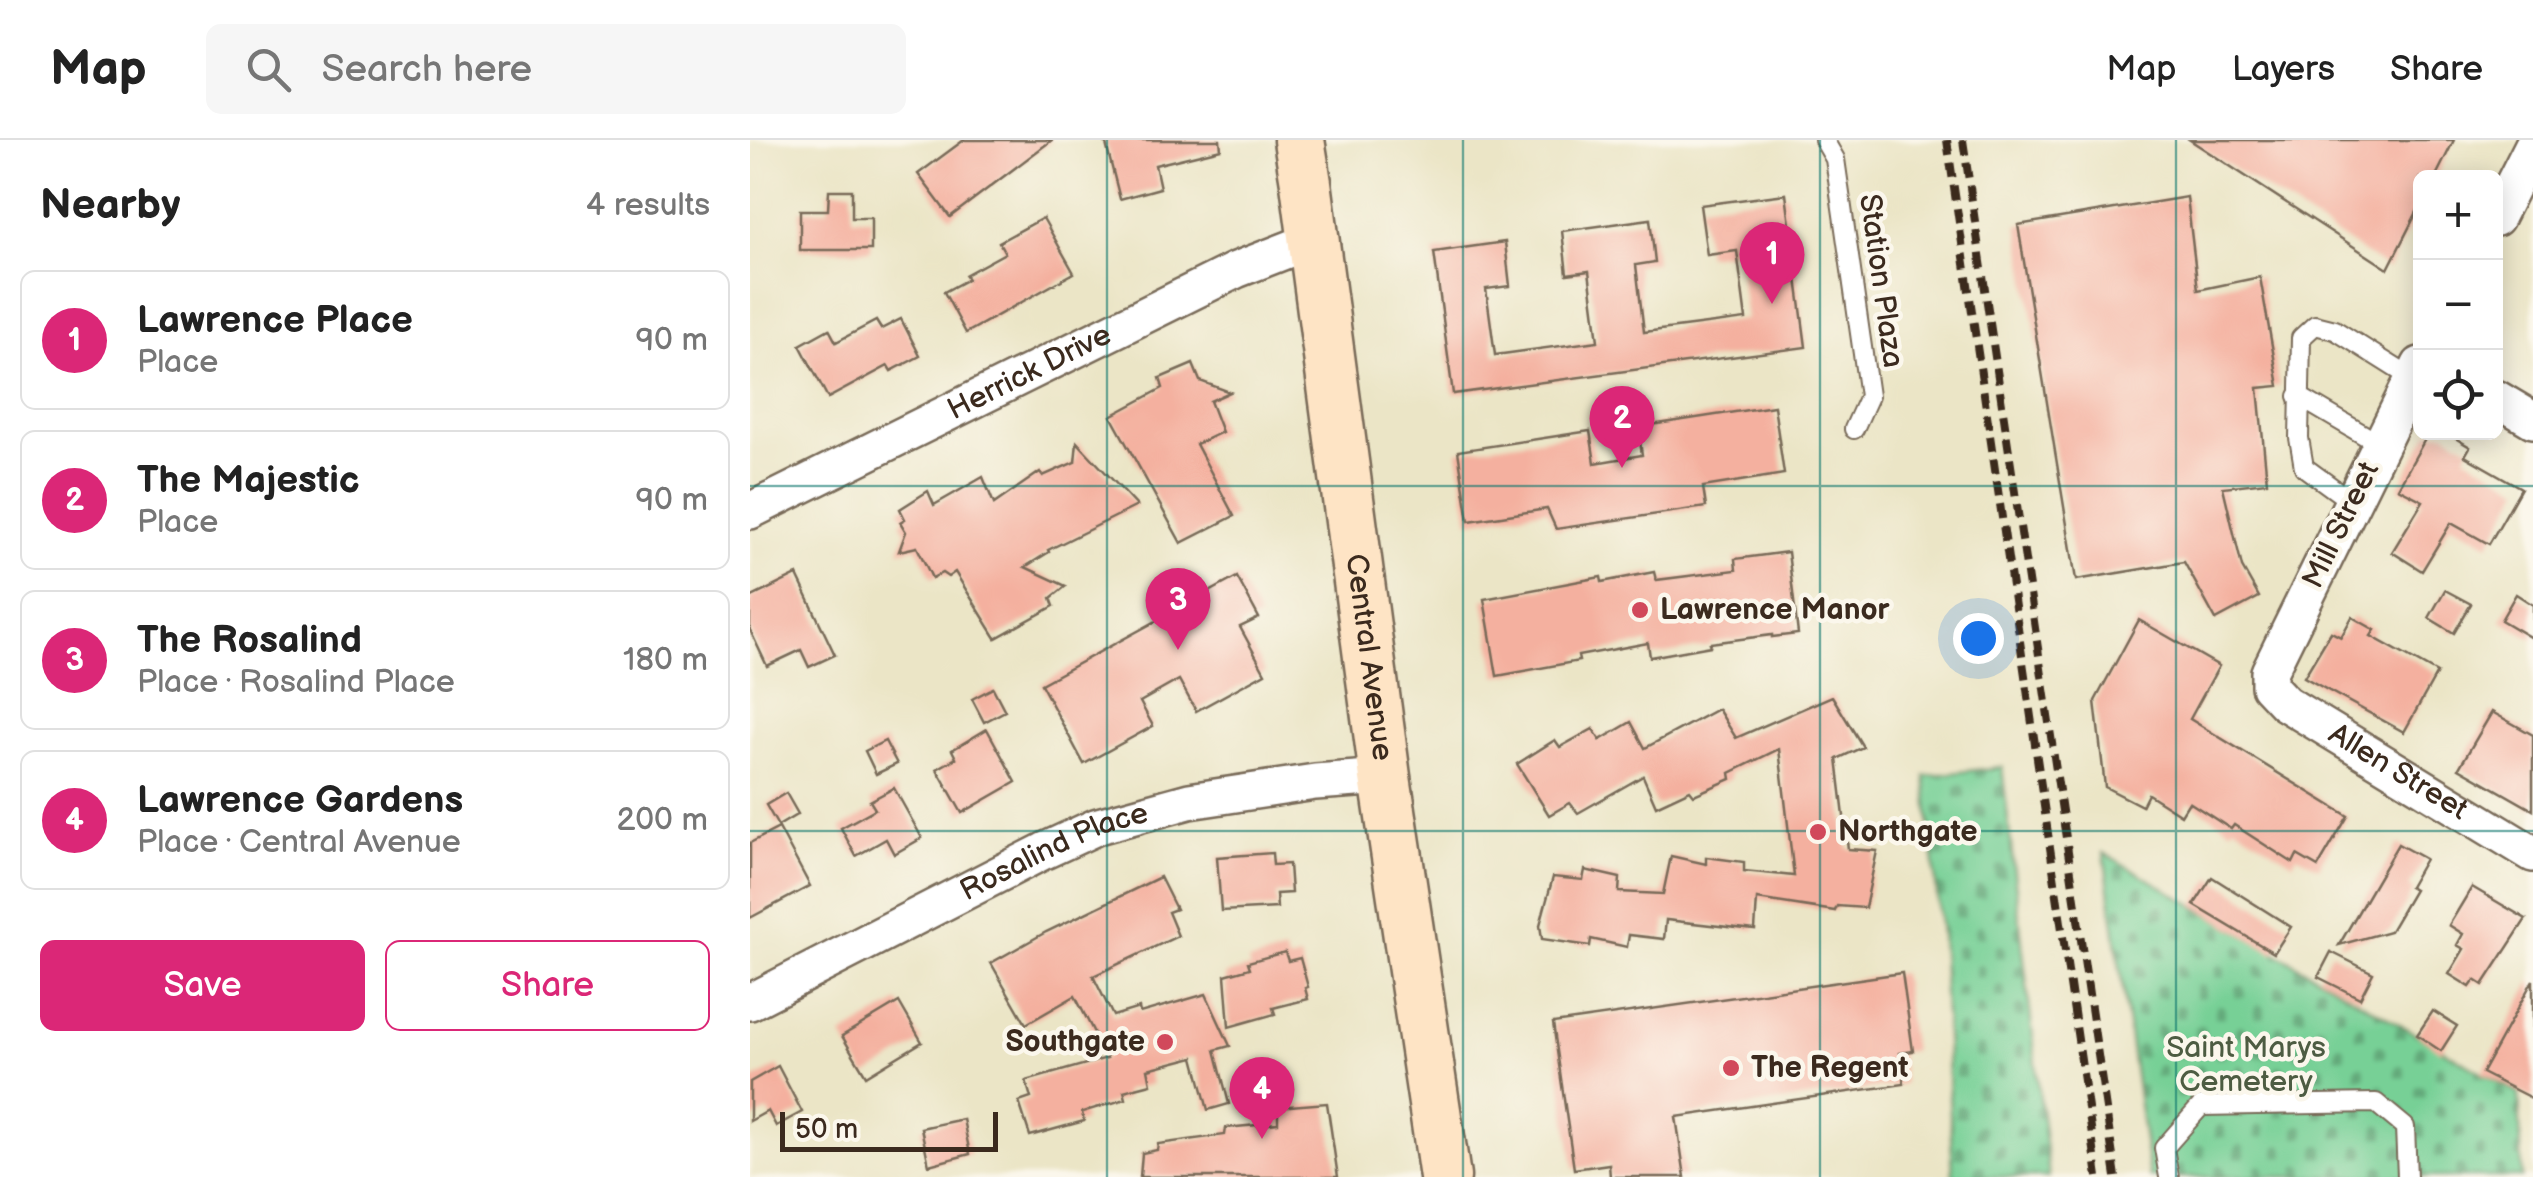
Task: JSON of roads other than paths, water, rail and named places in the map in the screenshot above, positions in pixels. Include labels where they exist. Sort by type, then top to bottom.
[{"type":"street","name":"Central Avenue","points":[[1299,140],[1385,776],[1445,1177]]},
{"type":"street","points":[[2503,204],[2533,145]]},
{"type":"street","name":"Herrick Drive","points":[[750,511],[1236,270],[1313,240]]},
{"type":"street","name":"Mill Street","points":[[2270,686],[2269,672],[2413,380]]},
{"type":"street","points":[[2503,402],[2533,420]]},
{"type":"street","name":"Allen Street","points":[[2270,686],[2284,703],[2533,854]]},
{"type":"street","name":"Rosalind Place","points":[[750,1002],[1098,826],[1189,801],[1385,776]]},
{"type":"lane","name":"Station Plaza","points":[[1824,140],[1835,158],[1869,396],[1854,429]]},
{"type":"lane","points":[[2352,502],[2304,467],[2298,396],[2301,338],[2315,325],[2335,330],[2413,370]]},
{"type":"lane","points":[[2298,396],[2381,445]]},
{"type":"lane","points":[[2168,1177],[2164,1148],[2201,1106],[2376,1102],[2405,1127],[2406,1177]]},
{"type":"railway","points":[[1947,140],[2098,1177]]},
{"type":"railway","points":[[1963,140],[2116,1177]]},
{"type":"place","name":"Lawrence Place","points":[[1772,304]]},
{"type":"place","name":"The Majestic","points":[[1622,468]]},
{"type":"place","name":"Lawrence Manor","points":[[1640,610]]},
{"type":"place","name":"The Rosalind","points":[[1178,650]]},
{"type":"place","name":"Northgate","points":[[1818,832]]},
{"type":"place","name":"Southgate","points":[[1165,1042]]},
{"type":"place","name":"The Regent","points":[[1731,1068]]},
{"type":"place","name":"Lawrence Gardens","points":[[1262,1139]]},
{"type":"park label","name":"Saint Marys Cemetery","points":[[2246,1065]]}]
